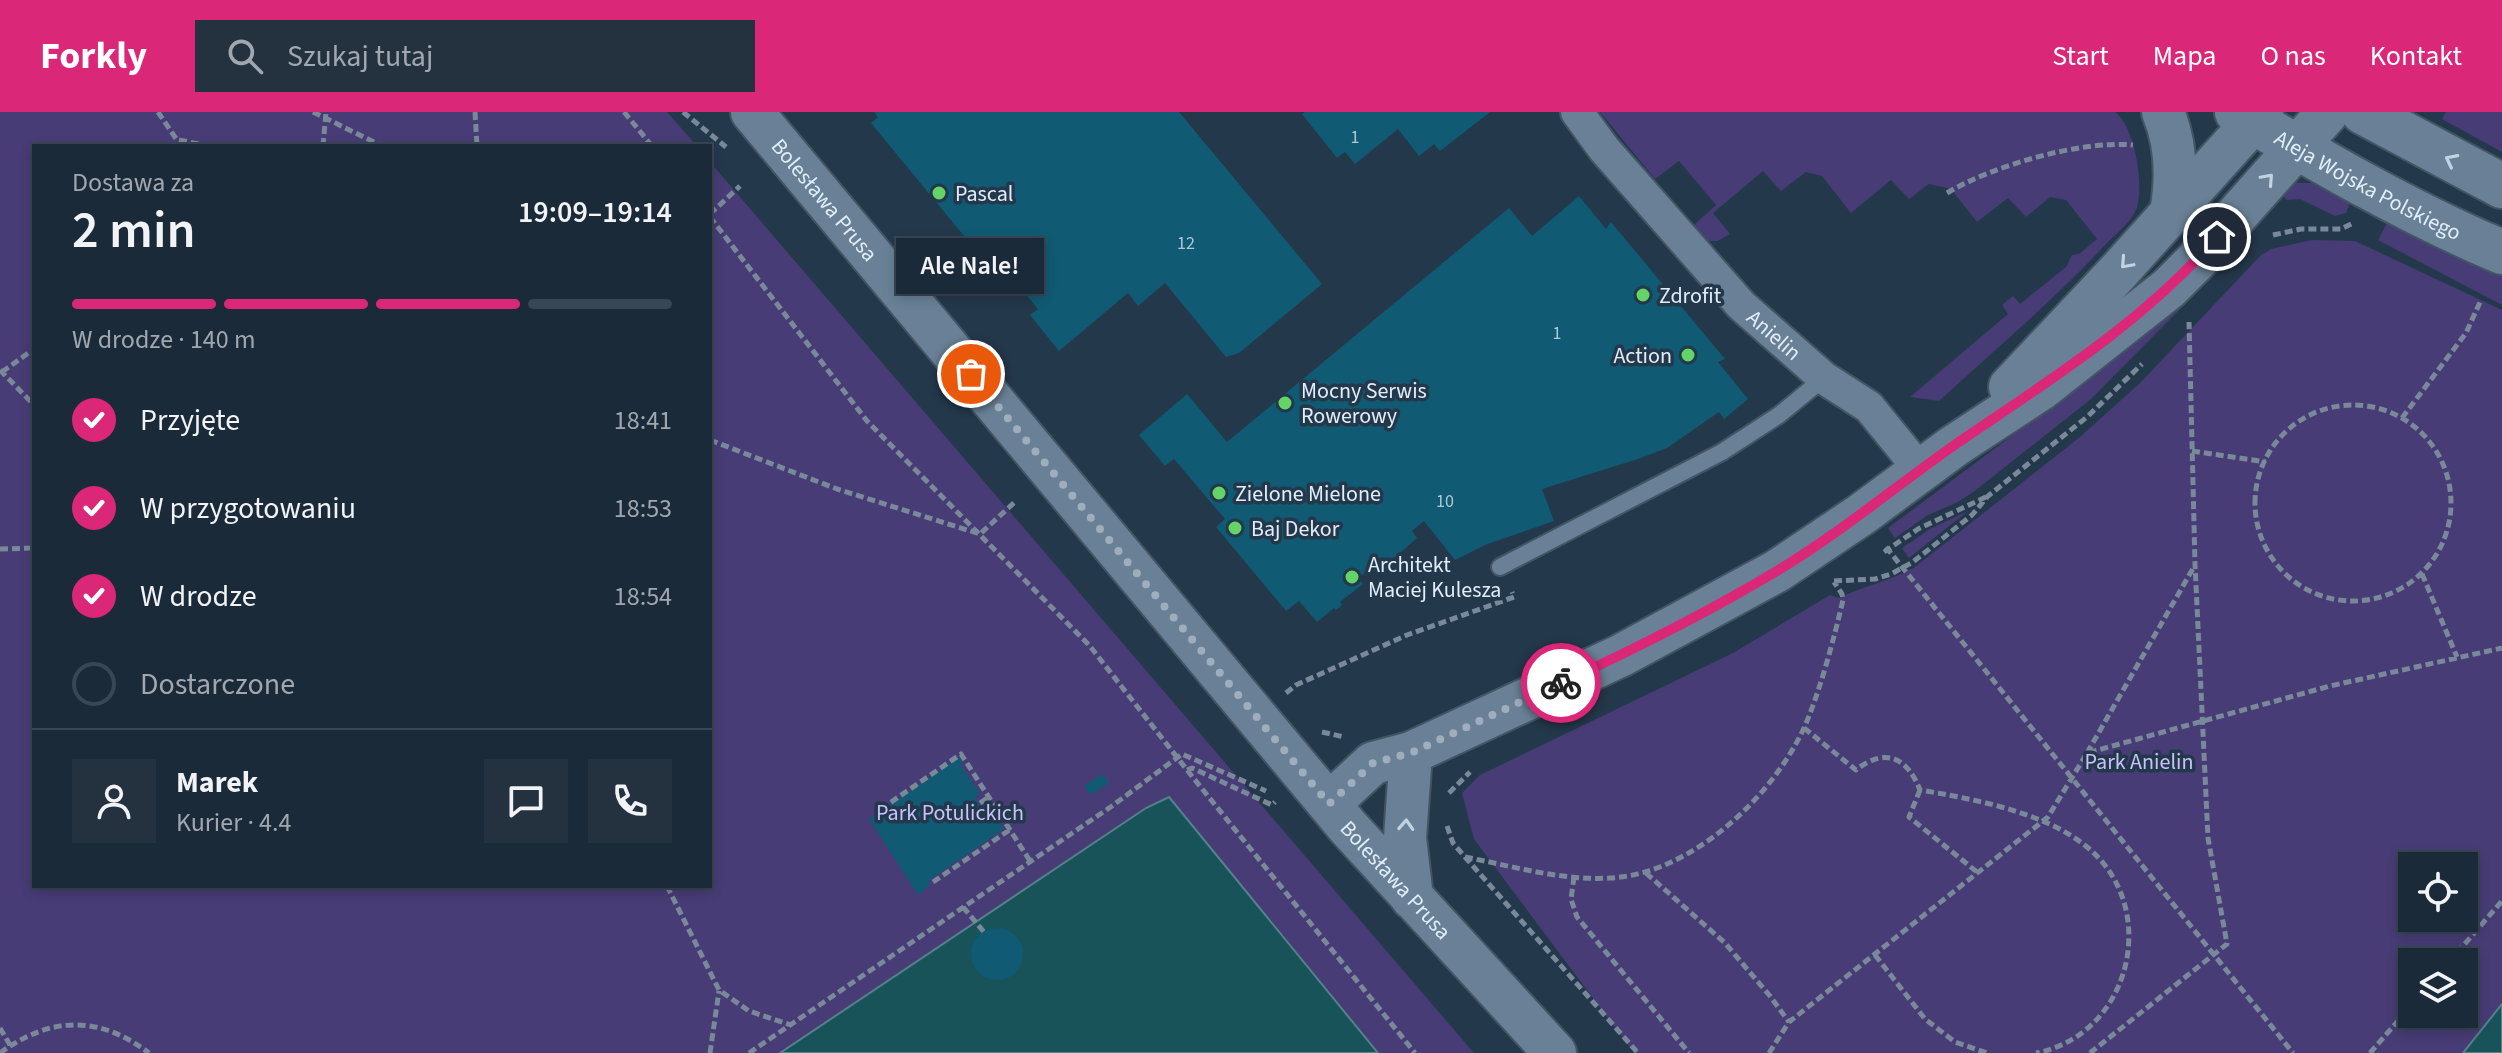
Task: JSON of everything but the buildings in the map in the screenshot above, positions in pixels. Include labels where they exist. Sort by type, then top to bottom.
[{"type":"main road","points":[[2363,112],[2502,186]]},
{"type":"main road","name":"Aleja Wojska Polskiego","points":[[2251,115],[2297,147],[2401,206],[2502,252]]},
{"type":"street","name":"Bolesława Prusa","points":[[752,112],[1329,804],[1555,1053]]},
{"type":"street","name":"Anielin","points":[[1577,112],[1604,149],[1741,305],[1824,378],[1869,407],[1921,471]]},
{"type":"street","points":[[2163,112],[2176,168],[2171,213]]},
{"type":"street","points":[[1329,804],[1373,763],[1411,753],[1620,656],[1777,571],[1954,446],[2041,389],[2169,288],[2328,112]]},
{"type":"street","points":[[1954,446],[2171,213],[2251,115]]},
{"type":"street","points":[[1411,753],[1405,838],[1412,898]]},
{"type":"lane","points":[[1500,567],[1722,452],[1779,415],[1824,378]]},
{"type":"path","points":[[158,112],[179,143]]},
{"type":"path","points":[[313,112],[326,115],[378,144]]},
{"type":"path","points":[[475,112],[477,144]]},
{"type":"path","points":[[624,112],[650,144]]},
{"type":"path","points":[[323,144],[326,115]]},
{"type":"path","points":[[1947,193],[1985,176],[2053,153],[2082,147],[2130,145],[2142,148]]},
{"type":"path","points":[[712,214],[740,186]]},
{"type":"path","points":[[712,219],[867,421],[1089,645],[1415,1053]]},
{"type":"path","points":[[2402,418],[2466,333],[2481,300]]},
{"type":"path","points":[[2090,1053],[2227,944],[2208,838],[2195,564],[2188,317]]},
{"type":"path","points":[[32,350],[1,371],[32,403]]},
{"type":"path","points":[[2351,405],[2382,409],[2402,418],[2420,432],[2437,452],[2448,478],[2452,511],[2440,549],[2422,574],[2392,593],[2358,602],[2324,597],[2306,590],[2286,574],[2263,542],[2257,517],[2256,495],[2272,448],[2292,425],[2320,410],[2351,405]]},
{"type":"path","points":[[712,441],[837,489],[980,534]]},
{"type":"path","points":[[2192,451],[2266,462]]},
{"type":"path","points":[[1833,581],[1862,581],[1903,568],[1972,515],[1988,496],[1918,529],[1878,556]]},
{"type":"path","points":[[980,534],[1016,501]]},
{"type":"path","points":[[1879,536],[2293,1053]]},
{"type":"path","points":[[0,549],[32,548]]},
{"type":"path","points":[[1769,1053],[1789,1022],[2054,809],[2195,564]]},
{"type":"path","points":[[1285,693],[1296,685],[1407,635],[1514,597],[1500,567]]},
{"type":"path","points":[[1833,581],[1841,572]]},
{"type":"path","points":[[2422,574],[2457,657]]},
{"type":"path","points":[[1465,857],[1574,877],[1610,878],[1646,873],[1688,856],[1727,826],[1758,795],[1783,764],[1804,728],[1843,600],[1833,581]]},
{"type":"path","points":[[2087,753],[2330,686],[2502,648]]},
{"type":"path","points":[[1278,685],[1292,701]]},
{"type":"path","points":[[1313,726],[1330,736],[1348,736]]},
{"type":"path","points":[[1804,728],[1856,770],[1868,760],[1883,757],[1904,763],[1914,774],[1920,790],[1909,817],[1977,872]]},
{"type":"path","points":[[881,809],[961,754],[1030,861]]},
{"type":"path","points":[[749,1053],[1182,754],[1265,792]]},
{"type":"path","points":[[1187,770],[1192,768],[1272,805]]},
{"type":"path","points":[[1448,799],[1449,790]]},
{"type":"path","points":[[1920,790],[1964,797],[2042,821],[2089,848],[2115,878],[2129,914],[2128,956],[2118,990],[2092,1025],[2067,1042],[2046,1052],[2036,1053]]},
{"type":"path","points":[[980,803],[989,797]]},
{"type":"path","points":[[1446,821],[1453,843],[1638,1053]]},
{"type":"path","points":[[933,882],[1011,829]]},
{"type":"path","points":[[1646,873],[1725,943],[1789,1022]]},
{"type":"path","points":[[1574,877],[1571,899],[1577,917],[1689,1053]]},
{"type":"path","points":[[668,888],[719,990],[749,1011],[791,1025]]},
{"type":"path","points":[[2461,948],[2502,901]]},
{"type":"path","points":[[963,907],[984,932]]},
{"type":"path","points":[[1875,955],[1925,1019],[1955,1042],[1987,1053]]},
{"type":"path","points":[[710,1053],[719,990]]},
{"type":"path","points":[[2370,1053],[2398,1021]]},
{"type":"path","points":[[0,1053],[42,1029],[70,1024],[92,1025],[113,1031],[149,1053]]},
{"type":"path","points":[[0,1028],[10,1045]]},
{"type":"green space","name":"Park Potulickich","points":[[0,112],[667,112],[695,144],[32,144],[32,888],[712,888],[712,164],[1474,1053],[0,1053]]},
{"type":"green space","points":[[1600,112],[2115,112],[2122,119],[2133,143],[2139,173],[2139,200],[2131,219],[2088,263],[1939,401],[1910,397],[2008,314],[2002,305],[2013,296],[2020,304],[2066,267],[2072,255],[2079,254],[2097,239],[2066,200],[2050,197],[2026,217],[2008,198],[1977,222],[1951,189],[1929,184],[1909,199],[1891,180],[1851,213],[1822,176],[1806,172],[1781,191],[1763,171],[1713,213],[1730,234],[1718,241],[1708,241],[1694,225],[1716,205],[1679,161],[1655,179]]},
{"type":"green space","points":[[2446,112],[2502,112],[2502,152],[2442,119]]},
{"type":"green space","points":[[2293,183],[2314,183],[2351,201],[2346,213],[2335,216],[2300,199],[2287,200],[2278,191]]},
{"type":"green space","points":[[2266,213],[2201,288],[2091,399],[1976,490],[1928,515],[1895,538],[1888,528],[2065,392]]},
{"type":"green space","points":[[2387,223],[2502,275],[2502,305],[2378,240]]},
{"type":"green space","name":"Park Anielin","points":[[2312,240],[2355,241],[2502,310],[2502,1004],[2463,1053],[1634,1053],[1474,839],[1462,793],[1480,775],[1733,653],[1830,595],[1839,598],[1915,567],[2080,437],[2140,383],[2261,255],[2271,249]]},
{"type":"green space","points":[[1968,511],[1909,558],[1902,548],[1930,529]]},
{"type":"shaded area","points":[[1169,797],[1378,1053],[780,1053],[1146,808]]},
{"type":"shaded area","points":[[2502,1004],[2502,1053],[2463,1053]]},
{"type":"way so far","points":[[971,374],[1329,804],[1373,763],[1411,753],[1561,683]]},
{"type":"place","name":"Pascal","points":[[939,193]]},
{"type":"place","name":"Zdrofit","points":[[1643,295]]},
{"type":"place","name":"Action","points":[[1688,355]]},
{"type":"place","name":"Ale Nale!","points":[[971,374]]},
{"type":"place","name":"Mocny Serwis Rowerowy","points":[[1285,403]]},
{"type":"place","name":"Zielone Mielone","points":[[1219,493]]},
{"type":"place","name":"Baj Dekor","points":[[1235,528]]},
{"type":"place","name":"Architekt Maciej Kulesza","points":[[1352,577]]},
{"type":"route","points":[[1561,683],[1620,656],[1777,571],[1862,514],[1954,446],[2041,389],[2169,288],[2217,237]]}]
